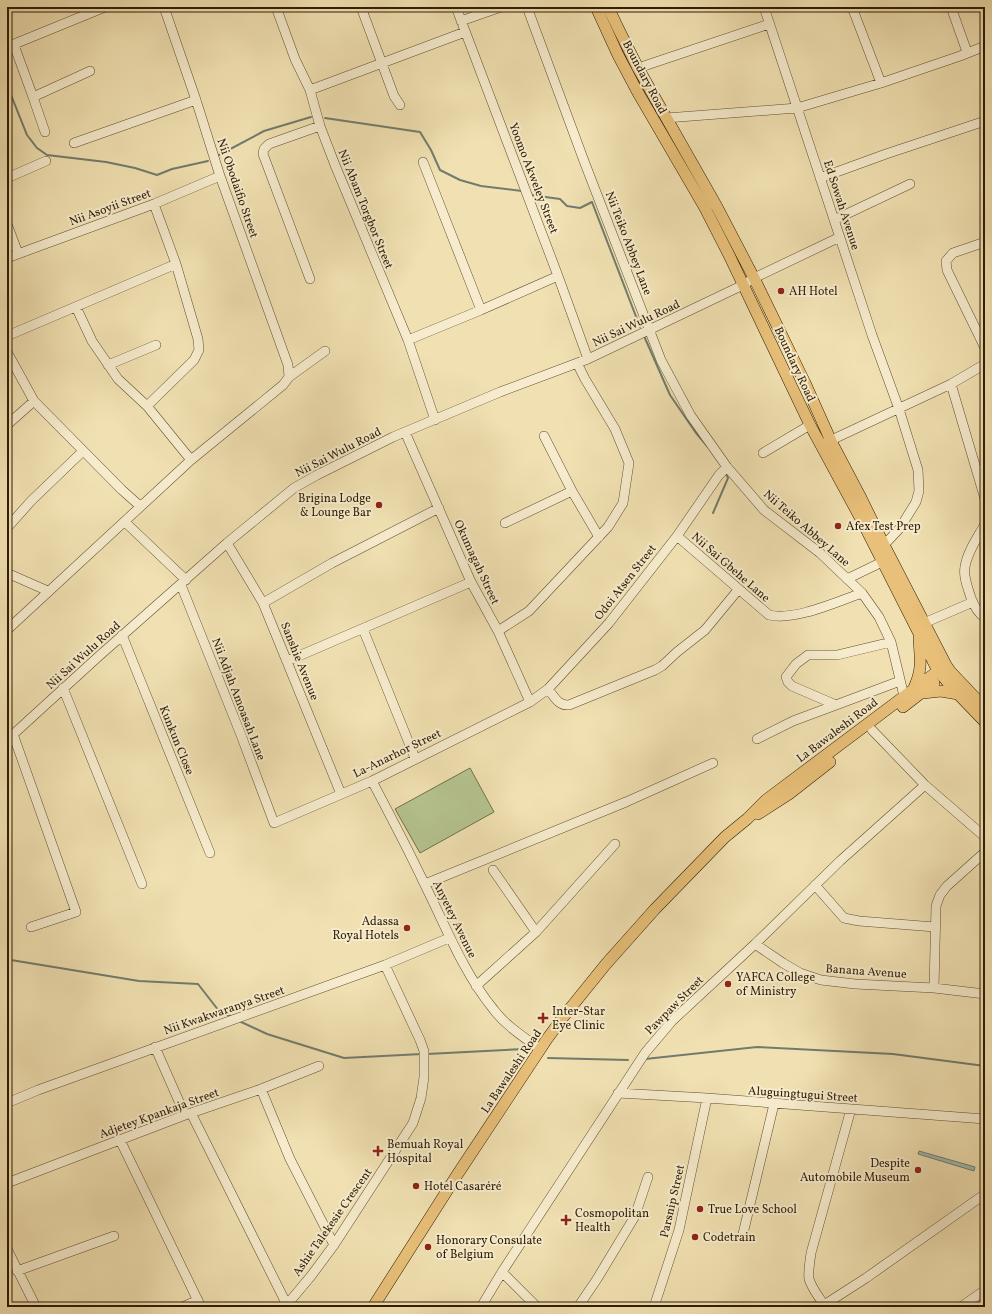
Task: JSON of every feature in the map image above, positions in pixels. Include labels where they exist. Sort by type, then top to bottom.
[{"type":"main road","name":"Boundary Road","points":[[596,7],[636,91],[705,208],[810,425],[826,443],[860,496],[884,545],[921,628]]},
{"type":"main road","name":"Boundary Road","points":[[608,7],[638,68],[717,207],[754,278],[805,383],[826,443],[882,562],[958,694],[985,722]]},
{"type":"main road","points":[[921,628],[921,670],[912,693],[941,690],[958,694]]},
{"type":"main road","name":"Boundary Road","points":[[944,671],[985,708]]},
{"type":"main road","name":"La Bawaleshi Road","points":[[373,1307],[457,1175],[540,1049],[564,1016],[606,964],[654,909],[725,838],[766,800],[944,671]]},
{"type":"main road","name":"La Bawaleshi Road","points":[[747,819],[762,812],[789,794],[872,730],[912,693]]},
{"type":"street","points":[[45,132],[33,97],[10,46],[105,7]]},
{"type":"street","name":"Nii Obodaifio Street","points":[[164,7],[220,176],[288,365],[290,377]]},
{"type":"street","name":"Nii Abam Torgbor Street","points":[[276,7],[296,59],[310,90],[320,126],[335,165],[408,340],[435,420]]},
{"type":"street","points":[[361,7],[394,96],[400,105]]},
{"type":"street","name":"Yoomo Akweley Street","points":[[456,7],[588,359]]},
{"type":"street","points":[[461,21],[501,7]]},
{"type":"street","name":"Nii Teiko Abbey Lane","points":[[527,7],[584,161],[661,360],[691,416],[723,470],[764,510],[820,553],[862,593],[879,617],[891,642],[900,681],[912,693]]},
{"type":"street","name":"Ed Sowah Avenue","points":[[764,7],[872,335],[899,409],[918,470],[920,491],[916,502],[900,528],[884,545]]},
{"type":"street","points":[[852,7],[880,83]]},
{"type":"street","points":[[951,7],[967,52]]},
{"type":"street","points":[[638,68],[769,24]]},
{"type":"street","points":[[310,90],[465,32]]},
{"type":"street","points":[[666,118],[797,108],[880,83],[985,46]]},
{"type":"street","points":[[33,97],[90,71]]},
{"type":"street","points":[[74,143],[196,100]]},
{"type":"street","points":[[820,178],[985,121]]},
{"type":"street","points":[[310,279],[263,154],[264,149],[269,144],[320,126]]},
{"type":"street","points":[[7,178],[46,162]]},
{"type":"street","points":[[424,162],[481,310]]},
{"type":"street","name":"Nii Asoyii Street","points":[[7,258],[154,204],[220,176]]},
{"type":"street","points":[[834,220],[910,184]]},
{"type":"street","points":[[147,406],[194,360],[199,350],[198,339],[176,264],[154,204]]},
{"type":"street","points":[[7,224],[18,253]]},
{"type":"street","name":"Nii Sai Wulu Road","points":[[10,737],[122,635],[227,543],[294,488],[317,474],[384,441],[500,392],[588,359],[840,237]]},
{"type":"street","points":[[985,242],[953,253],[946,261],[947,270],[985,348]]},
{"type":"street","points":[[7,336],[176,264]]},
{"type":"street","points":[[408,340],[558,276]]},
{"type":"street","points":[[76,307],[92,342],[118,379],[147,406],[191,460]]},
{"type":"street","points":[[108,365],[156,345]]},
{"type":"street","points":[[7,630],[191,460],[284,384],[290,377],[325,351]]},
{"type":"street","points":[[7,352],[34,401],[140,506]]},
{"type":"street","points":[[498,631],[529,611],[608,528],[622,503],[628,463],[615,429],[577,363]]},
{"type":"street","points":[[826,443],[951,384],[985,364]]},
{"type":"street","points":[[951,384],[981,470],[985,499]]},
{"type":"street","points":[[7,425],[34,401]]},
{"type":"street","points":[[763,453],[810,425]]},
{"type":"street","name":"Okumagah Street","points":[[406,432],[472,582],[498,631],[530,702]]},
{"type":"street","points":[[544,436],[572,491],[599,536]]},
{"type":"street","points":[[7,528],[31,501],[83,451]]},
{"type":"street","name":"Odoi Atsen Street","points":[[530,702],[548,688],[609,623],[677,536],[723,470]]},
{"type":"street","points":[[505,522],[572,491]]},
{"type":"street","points":[[263,603],[338,560],[439,508]]},
{"type":"street","points":[[125,522],[183,582]]},
{"type":"street","points":[[985,524],[968,555],[964,568],[966,584],[973,602],[980,615],[985,618]]},
{"type":"street","name":"Nii Sai Gbehe Lane","points":[[677,536],[769,616],[786,617],[862,593]]},
{"type":"street","name":"Sanshie Avenue","points":[[227,543],[263,603],[288,661],[341,794]]},
{"type":"street","points":[[847,579],[882,562]]},
{"type":"street","points":[[7,573],[48,591]]},
{"type":"street","name":"Nii Adjah Amoasah Lane","points":[[183,582],[274,823]]},
{"type":"street","points":[[288,661],[472,582]]},
{"type":"street","points":[[548,688],[560,704],[569,705],[655,670],[662,666],[705,630],[738,590]]},
{"type":"street","points":[[921,628],[973,602]]},
{"type":"street","points":[[363,629],[415,758]]},
{"type":"street","name":"Kunkun Close","points":[[122,635],[210,853]]},
{"type":"street","points":[[836,705],[792,686],[786,677],[796,664],[808,655],[837,655],[891,642]]},
{"type":"street","points":[[757,739],[794,721],[900,681]]},
{"type":"street","points":[[63,688],[142,884]]},
{"type":"street","name":"La-Anarhor Street","points":[[274,823],[372,780],[530,702]]},
{"type":"street","points":[[872,730],[925,785],[985,837]]},
{"type":"street","points":[[10,737],[76,912],[31,927]]},
{"type":"street","points":[[425,884],[632,800],[713,763]]},
{"type":"street","name":"Anyetey Avenue","points":[[372,780],[425,884],[449,938],[476,986],[495,1012],[516,1031],[540,1049]]},
{"type":"street","name":"Pawpaw Street","points":[[481,1307],[618,1093],[645,1053],[672,1021],[755,944],[840,861],[925,785]]},
{"type":"street","points":[[476,986],[536,932],[615,844]]},
{"type":"street","points":[[934,988],[936,906],[940,895],[947,886],[985,852]]},
{"type":"street","points":[[492,870],[536,932]]},
{"type":"street","points":[[815,885],[844,918],[859,921],[935,927]]},
{"type":"street","name":"Nii Kwakwaranya Street","points":[[7,1103],[155,1047],[248,1015],[384,965],[449,938]]},
{"type":"street","name":"Banana Avenue","points":[[755,944],[783,963],[800,972],[821,980],[855,984],[934,988],[985,994]]},
{"type":"street","name":"Ashie Talekesie Crescent","points":[[286,1306],[334,1245],[413,1123],[421,1098],[424,1055],[420,1040],[384,965]]},
{"type":"street","points":[[155,1047],[286,1306]]},
{"type":"street","name":"Adjetey Kpankaja Street","points":[[7,1183],[319,1066]]},
{"type":"street","points":[[261,1089],[290,1159],[334,1245]]},
{"type":"street","name":"Aluguingtugui Street","points":[[618,1093],[707,1098],[985,1119]]},
{"type":"street","name":"Parsnip Street","points":[[654,1307],[679,1230],[707,1098]]},
{"type":"street","points":[[742,1238],[774,1104]]},
{"type":"street","points":[[851,1109],[811,1253],[809,1267],[809,1279],[825,1306],[985,1194]]},
{"type":"street","points":[[120,1140],[199,1303],[182,1307]]},
{"type":"street","points":[[578,1307],[597,1279],[635,1216],[648,1177]]},
{"type":"street","points":[[17,1271],[114,1236]]},
{"type":"street","points":[[7,1249],[36,1307]]},
{"type":"street","points":[[502,1272],[537,1307]]},
{"type":"street","points":[[961,1307],[985,1290]]},
{"type":"green space","points":[[470,768],[494,812],[420,853],[395,809]]},
{"type":"water","points":[[919,1151],[975,1167],[974,1171],[918,1154]]},
{"type":"waterway","points":[[7,85],[27,135],[37,148],[47,155],[106,162],[135,168],[157,175],[172,169],[208,161]]},
{"type":"waterway","points":[[219,155],[264,131],[311,117]]},
{"type":"waterway","points":[[325,118],[420,132],[431,150],[440,170],[460,180],[481,186],[522,191]]},
{"type":"waterway","points":[[531,195],[560,199],[567,206],[580,208],[592,202],[640,327]]},
{"type":"waterway","points":[[644,336],[670,395],[696,433],[708,447]]},
{"type":"waterway","points":[[713,513],[728,478],[725,472]]},
{"type":"waterway","points":[[7,957],[11,960]]},
{"type":"waterway","points":[[7,961],[11,960],[139,981],[198,984],[219,1011],[232,1017]]},
{"type":"waterway","points":[[239,1021],[267,1034],[344,1058],[422,1054]]},
{"type":"waterway","points":[[645,1059],[757,1047],[893,1054],[985,1066]]},
{"type":"waterway","points":[[427,1054],[525,1049]]},
{"type":"waterway","points":[[548,1058],[628,1060]]},
{"type":"place","name":"AH Hotel","points":[[781,291]]},
{"type":"place","name":"Brigina Lodge & Lounge Bar","points":[[379,505]]},
{"type":"place","name":"Afex Test Prep","points":[[838,526]]},
{"type":"place","name":"Adassa Royal Hotels","points":[[407,928]]},
{"type":"place","name":"YAFCA College of Ministry","points":[[728,984]]},
{"type":"place","name":"Inter-Star Eye Clinic","points":[[543,1018]]},
{"type":"place","name":"Bemuah Royal Hospital","points":[[378,1151]]},
{"type":"place","name":"Despite Automobile Museum","points":[[918,1170]]},
{"type":"place","name":"Hotel Casaréré","points":[[416,1186]]},
{"type":"place","name":"True Love School","points":[[700,1209]]},
{"type":"place","name":"Cosmopolitan Health","points":[[566,1220]]},
{"type":"place","name":"Codetrain","points":[[695,1237]]},
{"type":"place","name":"Honorary Consulate of Belgium","points":[[428,1247]]}]
